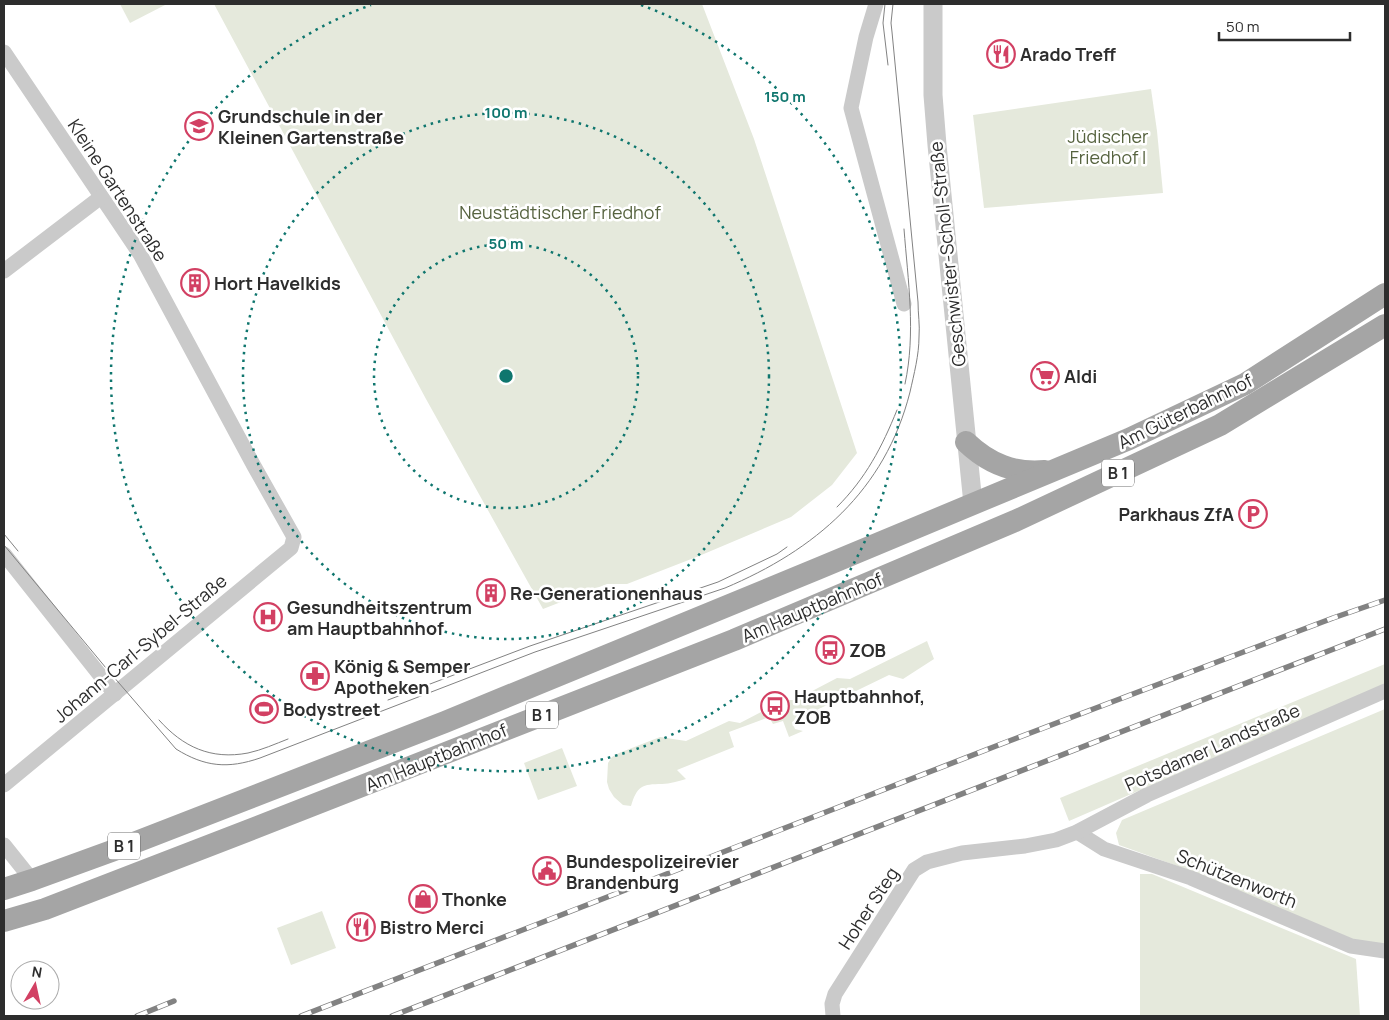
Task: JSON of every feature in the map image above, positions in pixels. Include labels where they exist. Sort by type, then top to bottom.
[{"type":"main road","name":"Am Güterbahnhof","points":[[973,504],[1129,439],[1245,384],[1385,294]]},
{"type":"main road","name":"Am Güterbahnhof","points":[[976,538],[1220,425],[1385,325]]},
{"type":"main road","points":[[966,442],[989,460],[1018,471],[1034,472],[1066,466]]},
{"type":"main road","points":[[973,504],[976,538]]},
{"type":"main road","name":"Am Hauptbahnhof","points":[[4,889],[148,837],[445,722],[973,504]]},
{"type":"main road","name":"Am Hauptbahnhof","points":[[4,922],[342,794],[734,640],[976,538]]},
{"type":"main road","points":[[32,880],[45,908]]},
{"type":"street","points":[[876,4],[866,37],[851,108],[904,304]]},
{"type":"street","name":"Geschwister-Scholl-Straße","points":[[933,4],[933,95],[936,144],[973,504]]},
{"type":"street","name":"Kleine Gartenstraße","points":[[4,52],[140,254],[294,537]]},
{"type":"street","points":[[4,271],[101,197]]},
{"type":"street","name":"Johann-Carl-Sybel-Straße","points":[[4,785],[291,548],[294,537]]},
{"type":"street","points":[[4,554],[115,694]]},
{"type":"street","name":"Potsdamer Landstraße","points":[[1056,840],[1077,832],[1147,795],[1385,691]]},
{"type":"street","name":"Schützenworth","points":[[1077,832],[1104,849],[1191,878],[1351,946],[1385,952]]},
{"type":"street","name":"Hoher Steg","points":[[833,1016],[832,1004],[835,994],[914,870],[927,862],[962,853],[1025,846],[1056,840]]},
{"type":"street","points":[[4,845],[32,880]]},
{"type":"green space","points":[[120,4],[167,4],[130,23]]},
{"type":"green space","name":"Neustädtischer Friedhof","points":[[214,4],[702,4],[754,139],[857,453],[832,485],[791,517],[627,584],[607,584],[543,609],[426,399]]},
{"type":"green space","name":"Jüdischer Friedhof I","points":[[1151,89],[1163,193],[984,208],[973,115]]},
{"type":"green space","points":[[927,641],[934,659],[903,679],[889,675],[792,722],[795,729],[803,731],[789,737],[783,721],[773,724],[769,717],[729,732],[734,747],[677,770],[686,779],[641,788],[638,790],[631,806],[623,805],[614,797],[609,789],[607,782],[608,763],[612,757],[619,753],[660,737],[686,741],[729,721],[740,723],[784,700],[795,700],[837,678],[850,679]]},
{"type":"green space","points":[[1385,664],[1385,684],[1069,821],[1060,798]]},
{"type":"green space","points":[[1385,709],[1385,947],[1349,941],[1194,872],[1119,845],[1116,833],[1122,820]]},
{"type":"green space","points":[[562,748],[577,786],[538,800],[524,763]]},
{"type":"green space","points":[[1140,874],[1152,874],[1356,959],[1360,1016],[1140,1016]]},
{"type":"green space","points":[[322,911],[336,948],[291,965],[277,928]]},
{"type":"tram line","points":[[885,4],[883,23],[888,65]]},
{"type":"tram line","points":[[4,545],[176,749],[197,760],[227,765],[260,758],[535,652],[725,588],[758,573],[788,555],[842,513],[864,488],[883,459],[899,427],[910,392],[916,364],[919,333],[918,302],[891,23],[893,4]]},
{"type":"tram line","points":[[904,229],[911,326],[905,384]]},
{"type":"tram line","points":[[837,507],[872,462],[897,410]]},
{"type":"tram line","points":[[4,534],[18,551]]},
{"type":"tram line","points":[[388,700],[530,646],[718,582],[777,554],[787,547]]},
{"type":"tram line","points":[[159,720],[178,738],[188,744],[210,753],[222,755],[248,753],[288,739]]},
{"type":"railway","points":[[301,1016],[996,746],[1385,600]]},
{"type":"railway","points":[[392,1016],[1385,629]]},
{"type":"railway","points":[[137,1016],[174,1001]]},
{"type":"place","name":"Arado Treff","points":[[1001,54]]},
{"type":"place","name":"Grundschule in der Kleinen Gartenstraße","points":[[199,126]]},
{"type":"place","name":"Hort Havelkids","points":[[195,283]]},
{"type":"place","name":"Aldi","points":[[1045,376]]},
{"type":"place","name":"Parkhaus ZfA","points":[[1253,514]]},
{"type":"place","name":"Re-Generationenhaus","points":[[491,593]]},
{"type":"place","name":"Gesundheitszentrum am Hauptbahnhof","points":[[268,617]]},
{"type":"place","name":"ZOB","points":[[830,650]]},
{"type":"place","name":"König & Semper Apotheken","points":[[315,676]]},
{"type":"place","name":"Hauptbahnhof, ZOB","points":[[775,706]]},
{"type":"place","name":"Bodystreet","points":[[264,709]]},
{"type":"place","name":"Bundespolizeirevier Brandenburg","points":[[547,871]]},
{"type":"place","name":"Thonke","points":[[423,899]]},
{"type":"place","name":"Bistro Merci","points":[[361,927]]}]
